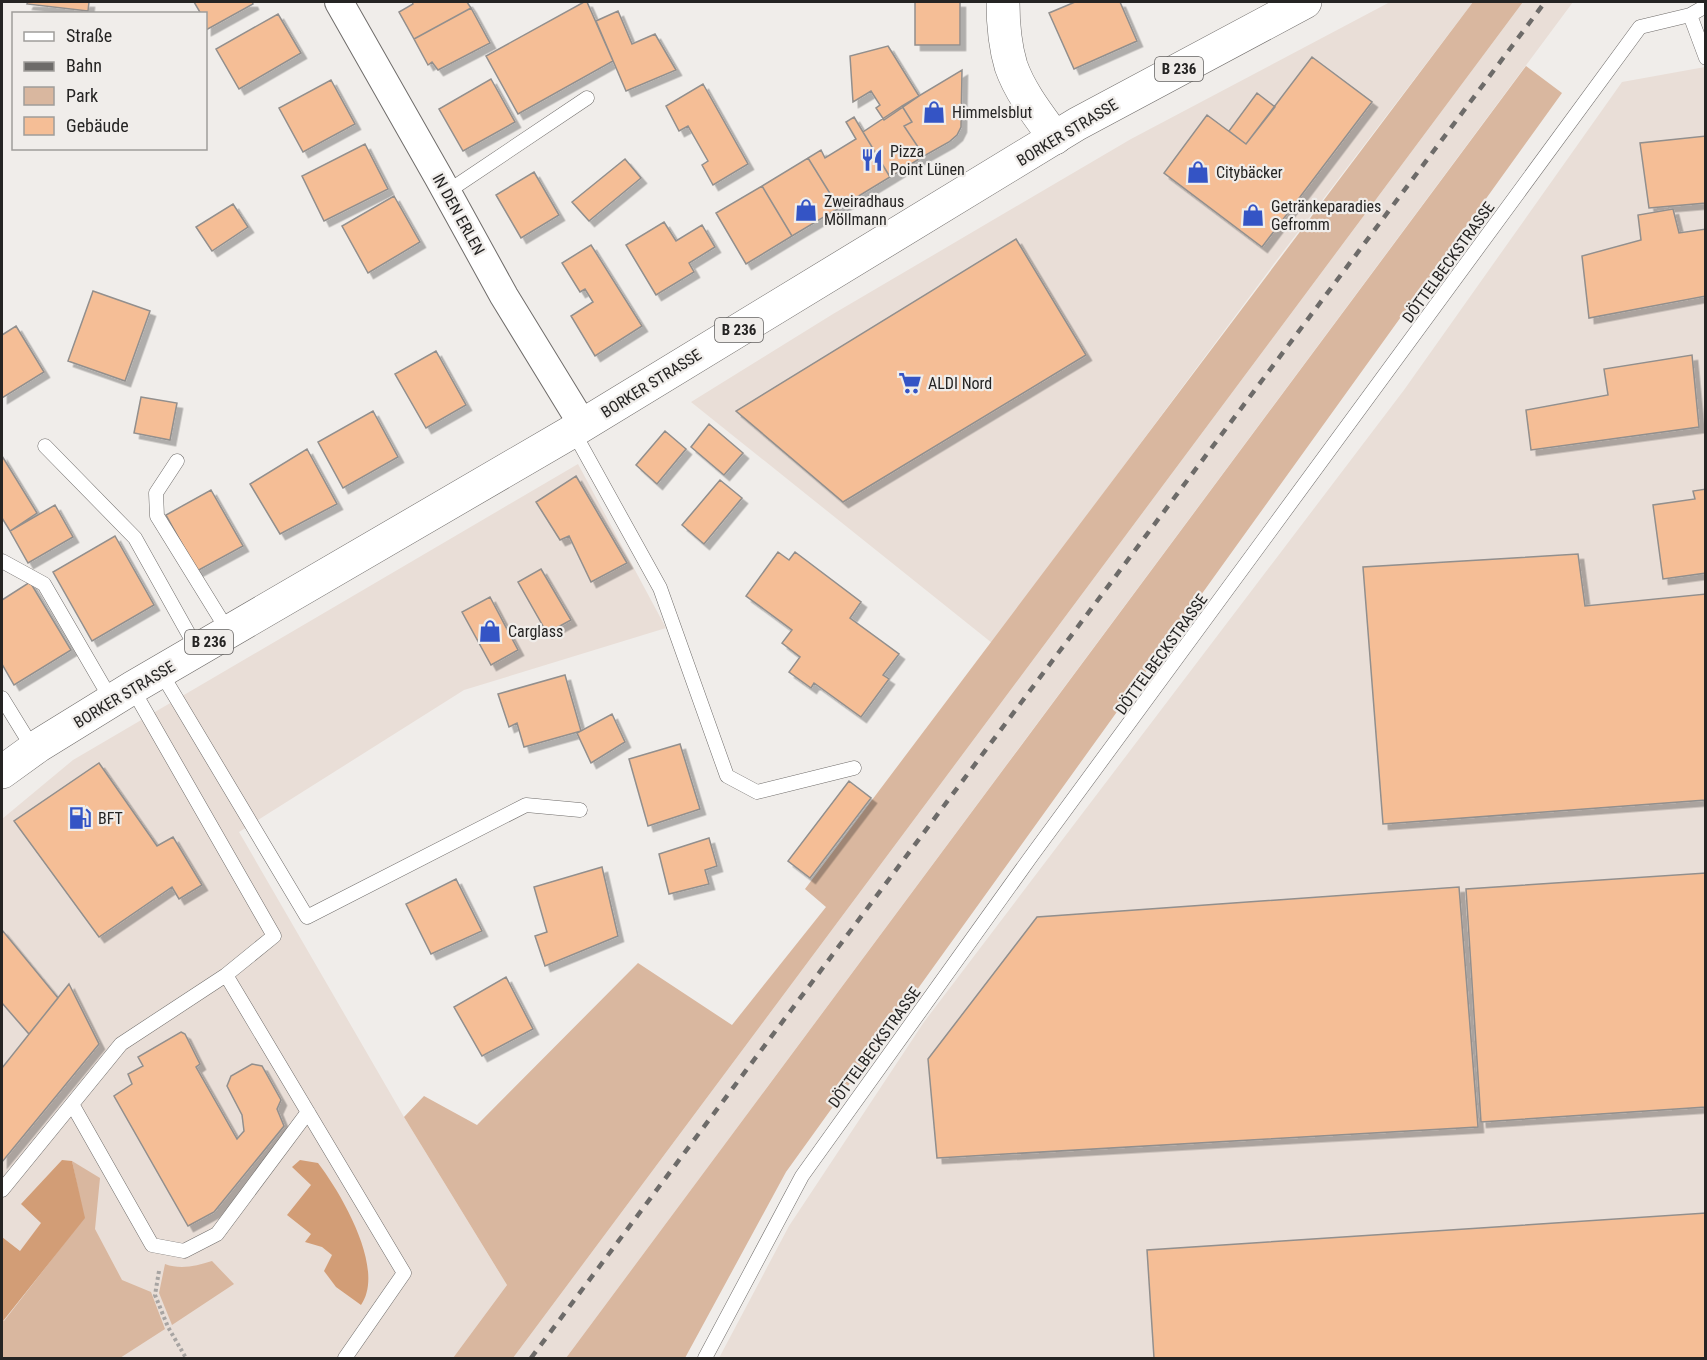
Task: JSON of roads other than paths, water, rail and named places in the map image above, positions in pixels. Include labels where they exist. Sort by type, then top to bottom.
[{"type":"main road","points":[[1003,2],[1003,24],[1012,67],[1030,104],[1055,138]]},
{"type":"main road","name":"BORKER STRASSE","points":[[2,772],[160,671],[578,428],[1100,111],[1305,2]]},
{"type":"street","name":"IN DEN ERLEN","points":[[339,2],[578,428]]},
{"type":"lane","name":"DÖTTELBECKSTRASSE","points":[[705,1359],[802,1176],[1030,858],[1640,27],[1690,15],[1706,6]]},
{"type":"lane","points":[[1690,15],[1706,58]]},
{"type":"lane","points":[[447,192],[587,98]]},
{"type":"lane","points":[[578,428],[660,588],[727,776],[757,792],[854,768]]},
{"type":"lane","points":[[45,446],[135,538],[197,649]]},
{"type":"lane","points":[[177,461],[156,494],[157,516],[228,631]]},
{"type":"lane","points":[[2,561],[44,584],[122,694],[274,936],[226,975],[121,1044],[2,1190]]},
{"type":"lane","points":[[160,671],[307,917],[526,805],[580,810]]},
{"type":"lane","points":[[2,698],[34,750]]},
{"type":"lane","points":[[226,975],[404,1273],[345,1359]]},
{"type":"lane","points":[[72,1104],[152,1245],[184,1251],[217,1233],[308,1112]]},
{"type":"railway","points":[[531,1358],[1545,2]]},
{"type":"place","name":"Himmelsblut","points":[[934,112]]},
{"type":"place","name":"Pizza Point Lünen","points":[[872,160]]},
{"type":"place","name":"Citybäcker","points":[[1198,172]]},
{"type":"place","name":"Zweiradhaus Möllmann","points":[[806,210]]},
{"type":"place","name":"Getränkeparadies Gefromm","points":[[1253,215]]},
{"type":"place","name":"ALDI Nord","points":[[910,383]]},
{"type":"place","name":"Carglass","points":[[490,631]]},
{"type":"place","name":"BFT","points":[[80,818]]}]
